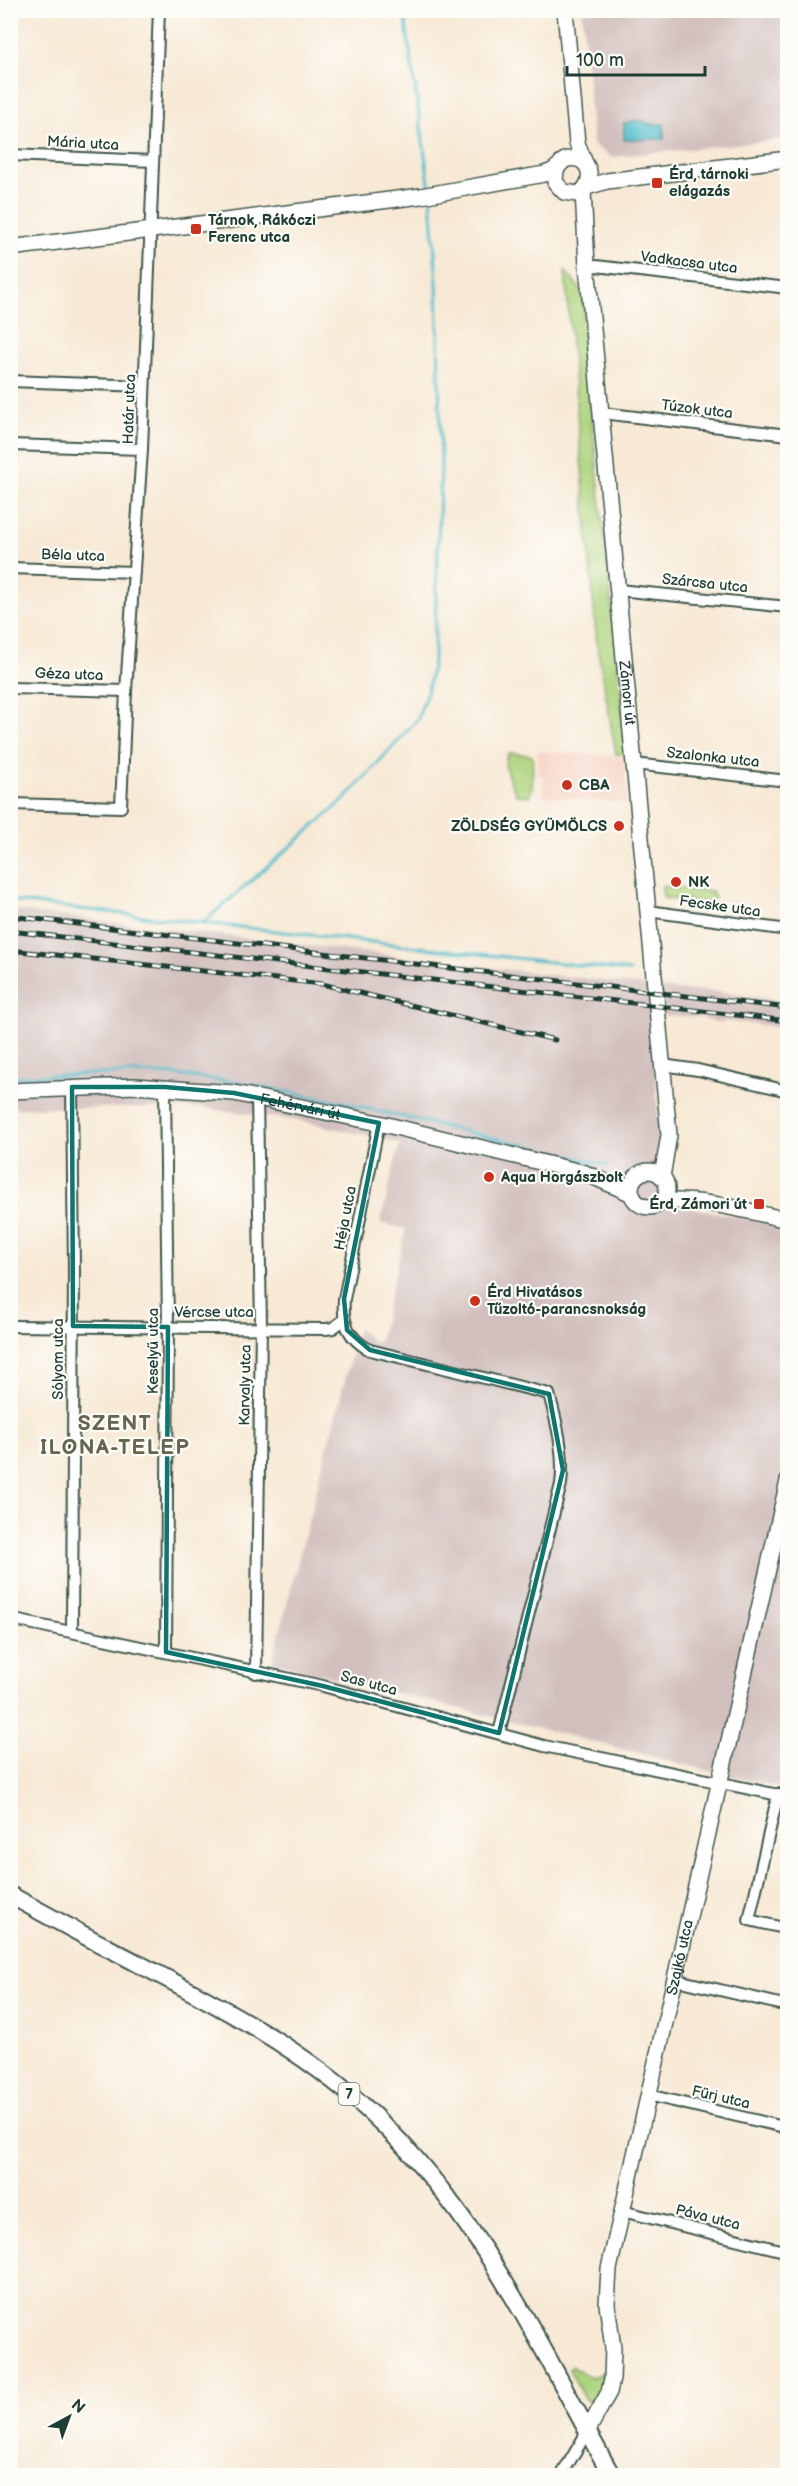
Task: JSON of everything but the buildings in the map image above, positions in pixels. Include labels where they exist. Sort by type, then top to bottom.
[{"type":"main road","points":[[561,189],[554,178],[568,143],[565,13]]},
{"type":"main road","points":[[565,13],[577,143],[590,180],[585,189]]},
{"type":"main road","points":[[10,248],[474,187],[539,175],[572,159],[586,166],[616,171],[669,172]]},
{"type":"main road","points":[[474,187],[540,185],[561,189],[573,195],[607,180],[788,159]]},
{"type":"main road","name":"Zámori út","points":[[561,189],[573,211],[587,265]]},
{"type":"main road","name":"Zámori út","points":[[585,189],[587,265],[669,1135],[664,1181]]},
{"type":"main road","name":"Fehérvári út","points":[[10,1091],[72,1087],[165,1087],[257,1098],[379,1123],[585,1173],[632,1194]]},
{"type":"main road","name":"Zámori út","points":[[641,1174],[655,1156],[667,1120]]},
{"type":"main road","points":[[664,1181],[666,1195],[656,1205],[639,1204],[632,1194],[632,1185],[641,1174],[654,1172],[683,1193],[731,1208],[788,1221]]},
{"type":"main road","name":"Fehérvári út","points":[[585,1173],[641,1174]]},
{"type":"main road","points":[[661,1202],[682,1201],[731,1208]]},
{"type":"main road","name":"Szajkó utca","points":[[587,2432],[609,2392],[612,2379],[614,2364],[606,2288],[673,1979],[788,1481]]},
{"type":"main road","name":"7","points":[[10,1895],[256,2026],[309,2062],[370,2112],[430,2177],[467,2224],[522,2313],[612,2475]]},
{"type":"street","name":"Határ utca","points":[[10,804],[121,807],[142,450],[159,10]]},
{"type":"street","name":"Mária utca","points":[[10,154],[153,161]]},
{"type":"street","name":"Vadkacsa utca","points":[[587,265],[788,288]]},
{"type":"street","points":[[10,381],[144,386]]},
{"type":"street","name":"Túzok utca","points":[[602,413],[788,435]]},
{"type":"street","points":[[10,445],[142,450]]},
{"type":"street","name":"Béla utca","points":[[10,568],[134,572]]},
{"type":"street","name":"Szárcsa utca","points":[[618,590],[788,607]]},
{"type":"street","name":"Géza utca","points":[[10,687],[126,692]]},
{"type":"street","name":"Szalonka utca","points":[[634,764],[787,779]]},
{"type":"street","name":"Fecske utca","points":[[648,911],[788,930]]},
{"type":"street","points":[[662,1065],[698,1070],[788,1091]]},
{"type":"street","name":"Sólyom utca","points":[[72,1087],[72,1631]]},
{"type":"street","name":"Keselyű utca","points":[[165,1087],[168,1327],[166,1652]]},
{"type":"street","name":"Karvaly utca","points":[[256,1673],[261,1326],[257,1098]]},
{"type":"street","name":"Héja utca","points":[[344,1320],[344,1299],[379,1123]]},
{"type":"street","points":[[344,1320],[353,1339],[370,1350],[549,1394],[563,1470],[499,1733]]},
{"type":"street","name":"Vércse utca","points":[[10,1326],[261,1326],[326,1329],[333,1328],[344,1320]]},
{"type":"street","name":"Sas utca","points":[[10,1619],[322,1686],[544,1746],[783,1796]]},
{"type":"street","points":[[783,1796],[749,1920],[788,1929]]},
{"type":"street","points":[[673,1979],[788,2006]]},
{"type":"street","name":"Fürj utca","points":[[648,2095],[788,2128]]},
{"type":"street","name":"Páva utca","points":[[622,2211],[788,2252]]},
{"type":"street","points":[[561,2475],[587,2432]]},
{"type":"highlighted area","points":[[72,1087],[165,1087],[234,1093],[379,1123],[344,1299],[347,1330],[370,1350],[549,1394],[563,1470],[499,1733],[323,1686],[166,1652],[168,1327],[73,1326]]},
{"type":"shaded area","points":[[582,11],[787,11],[787,139],[612,157],[593,145]]},
{"type":"shaded area","points":[[538,751],[624,757],[627,803],[543,796],[543,776],[538,775]]},
{"type":"shaded area","points":[[10,910],[679,990],[712,991],[787,1002],[787,1028],[727,1021],[721,1023],[704,1018],[651,1015],[664,1202],[787,1227],[787,1790],[272,1662],[358,1329],[371,1340],[379,1342],[406,1229],[380,1223],[400,1143],[302,1121],[201,1108],[11,1108]]},
{"type":"green space","points":[[565,271],[582,291],[592,420],[627,754],[616,754],[597,645]]},
{"type":"green space","points":[[509,753],[530,755],[533,758],[532,787],[529,796],[516,795],[505,763]]},
{"type":"green space","points":[[662,886],[712,891],[715,898],[709,903],[663,898]]},
{"type":"green space","points":[[571,2366],[590,2376],[603,2373],[600,2388],[591,2403],[584,2399],[569,2369]]},
{"type":"water","points":[[641,120],[649,124],[664,124],[664,139],[624,140],[624,123]]},
{"type":"waterway","points":[[404,10],[430,190]]},
{"type":"waterway","points":[[205,921],[345,799],[417,720],[428,689],[434,655],[441,466],[437,282],[431,199]]},
{"type":"waterway","points":[[10,901],[630,971]]},
{"type":"waterway","points":[[10,1077],[137,1073],[234,1082],[340,1102],[607,1165]]},
{"type":"railway","points":[[10,916],[788,1008]]},
{"type":"railway","points":[[10,931],[788,1021]]},
{"type":"railway","points":[[10,950],[322,984],[555,1040]]},
{"type":"place","name":"Érd, tárnoki elágazás","points":[[657,183]]},
{"type":"place","name":"Tárnok, Rákóczi Ferenc utca","points":[[196,229]]},
{"type":"place","name":"CBA","points":[[567,785]]},
{"type":"place","name":"ZÖLDSÉG GYÜMÖLCS","points":[[619,826]]},
{"type":"place","name":"NK","points":[[676,882]]},
{"type":"place","name":"Aqua Horgászbolt","points":[[489,1177]]},
{"type":"place","name":"Érd, Zámori út","points":[[759,1204]]},
{"type":"place","name":"Érd Hivatásos Tűzoltó-parancsnokság","points":[[475,1301]]},
{"type":"district","name":"SZENT ILONA-TELEP","points":[[115,1435]]}]
